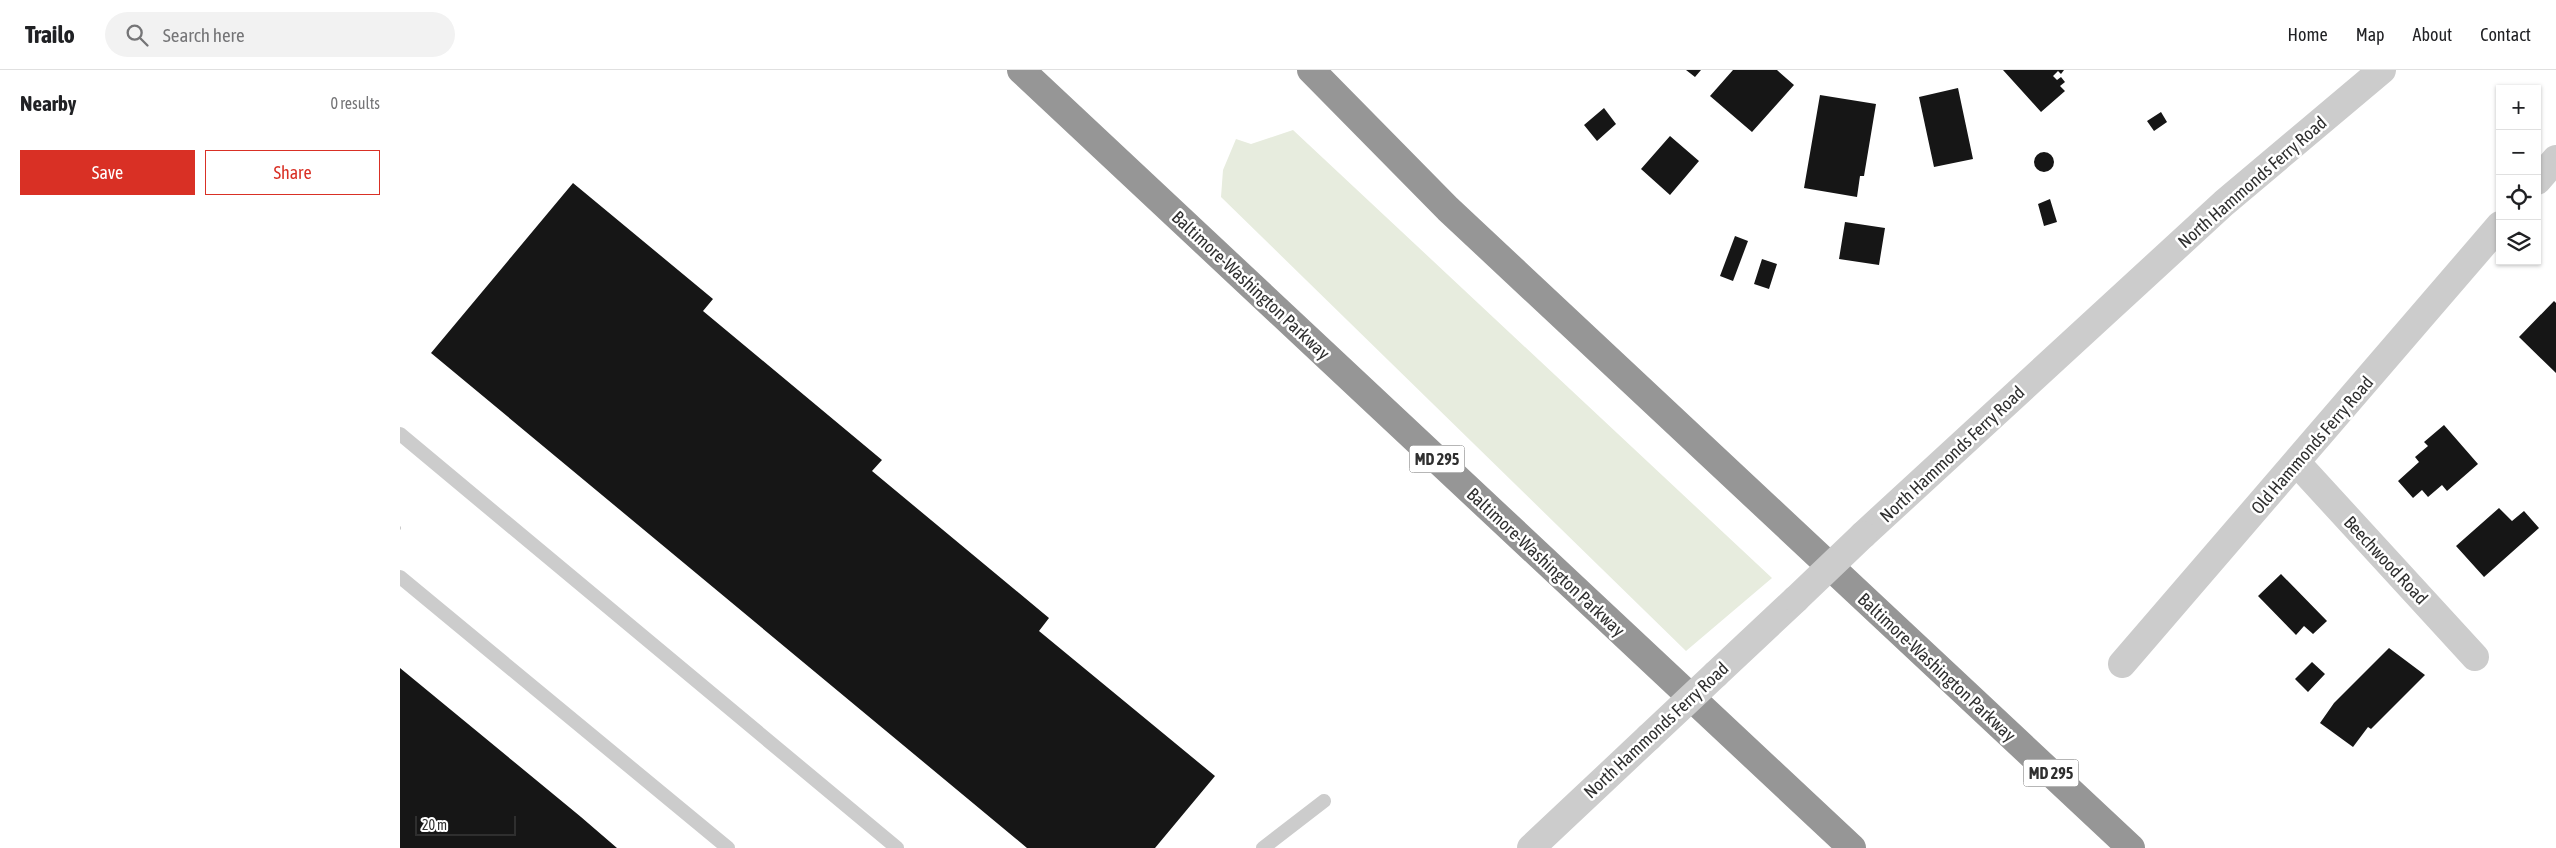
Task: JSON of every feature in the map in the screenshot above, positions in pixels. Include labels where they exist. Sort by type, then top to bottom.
[{"type":"highway","name":"Baltimore-Washington Parkway","points":[[1021,70],[1852,848]]},
{"type":"highway","name":"Baltimore-Washington Parkway","points":[[1311,70],[1448,209],[2131,848]]},
{"type":"street","name":"North Hammonds Ferry Road","points":[[1531,848],[1863,535],[2224,202],[2382,70]]},
{"type":"street","points":[[2541,176],[2556,159]]},
{"type":"street","name":"Old Hammonds Ferry Road","points":[[2122,664],[2496,230]]},
{"type":"street","name":"Beechwood Road","points":[[2297,463],[2475,657]]},
{"type":"lane","points":[[400,434],[897,848]]},
{"type":"lane","points":[[400,578],[728,848]]},
{"type":"lane","points":[[1263,848],[1324,801]]},
{"type":"shaded area","points":[[1293,130],[1772,578],[1686,651],[1221,197],[1223,170],[1236,139],[1251,144]]},
{"type":"building","points":[[1686,70],[1701,70],[1695,77]]},
{"type":"building","points":[[1733,70],[1777,70],[1794,85],[1752,132],[1710,96]]},
{"type":"building","points":[[2003,70],[2064,70],[2061,74],[2058,71],[2053,76],[2057,80],[2061,77],[2065,82],[2060,86],[2065,91],[2041,112]]},
{"type":"building","points":[[1958,88],[1973,159],[1934,167],[1919,97]]},
{"type":"building","points":[[1820,95],[1876,104],[1864,176],[1860,176],[1857,197],[1804,188]]},
{"type":"building","points":[[1604,108],[1616,124],[1597,141],[1584,125]]},
{"type":"building","points":[[2161,112],[2167,122],[2154,131],[2147,121]]},
{"type":"building","points":[[1670,136],[1699,161],[1670,195],[1641,169]]},
{"type":"building","points":[[2044,152],[2051,155],[2054,162],[2051,169],[2044,172],[2037,169],[2034,162],[2037,155]]},
{"type":"building","points":[[573,183],[713,299],[703,311],[882,460],[872,471],[1049,618],[1039,631],[1215,776],[1155,848],[1027,848],[431,353]]},
{"type":"building","points":[[2050,199],[2057,222],[2044,226],[2038,204]]},
{"type":"building","points":[[1845,222],[1885,228],[1879,265],[1839,259]]},
{"type":"building","points":[[1735,236],[1748,241],[1733,281],[1720,276]]},
{"type":"building","points":[[1762,259],[1777,264],[1769,289],[1754,284]]},
{"type":"building","points":[[2554,301],[2556,303],[2556,373],[2519,337]]},
{"type":"building","points":[[2444,425],[2478,464],[2447,491],[2442,485],[2428,497],[2422,490],[2413,498],[2398,481],[2419,462],[2415,457],[2428,446],[2424,442]]},
{"type":"building","points":[[2499,508],[2512,521],[2524,511],[2539,528],[2484,577],[2456,546]]},
{"type":"building","points":[[2281,574],[2327,621],[2313,634],[2304,626],[2296,635],[2258,596]]},
{"type":"building","points":[[2389,648],[2425,675],[2371,729],[2368,727],[2353,747],[2320,723],[2334,703]]},
{"type":"building","points":[[2312,662],[2325,674],[2308,692],[2295,679]]},
{"type":"building","points":[[400,668],[581,817],[617,848],[400,848]]}]
